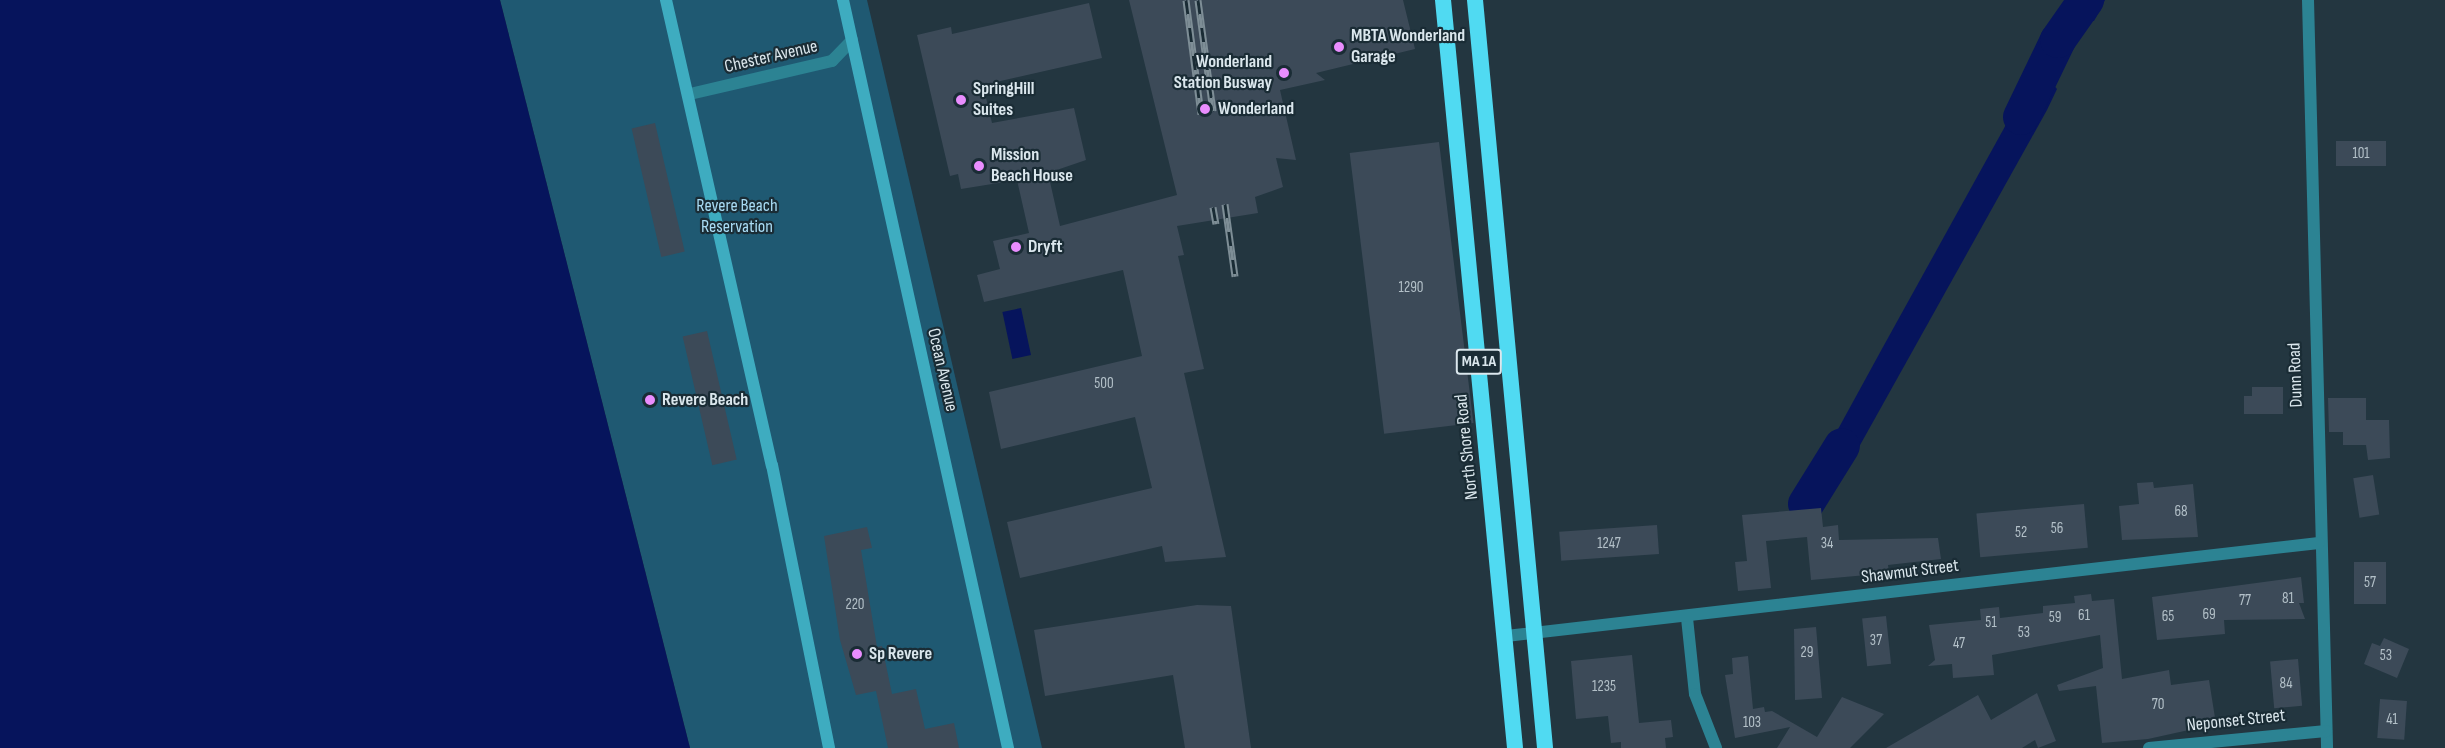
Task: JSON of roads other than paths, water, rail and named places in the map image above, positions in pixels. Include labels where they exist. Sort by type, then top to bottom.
[{"type":"highway","name":"North Shore Road","points":[[1443,0],[1515,748]]},
{"type":"highway","name":"MA 1A","points":[[1475,0],[1545,748]]},
{"type":"main road","points":[[666,0],[690,94],[829,748]]},
{"type":"main road","name":"Ocean Avenue","points":[[843,0],[1008,748]]},
{"type":"street","name":"Dunn Road","points":[[2307,0],[2319,543],[2328,644],[2327,748]]},
{"type":"street","name":"Chester Avenue","points":[[690,94],[832,61],[852,40]]},
{"type":"street","name":"Shawmut Street","points":[[1506,636],[1533,636],[2319,543]]},
{"type":"street","points":[[1687,618],[1695,694],[1716,748]]},
{"type":"street","name":"Neponset Street","points":[[2149,748],[2326,731]]},
{"type":"waterway","points":[[2021,117],[2058,40],[2086,0]]},
{"type":"waterway","points":[[1806,504],[1842,446]]},
{"type":"railway","points":[[1186,0],[1201,114]]},
{"type":"railway","points":[[1198,0],[1213,111]]},
{"type":"railway","points":[[1225,204],[1235,276]]},
{"type":"railway","points":[[1213,207],[1216,224]]},
{"type":"place","name":"MBTA Wonderland Garage","points":[[1339,47]]},
{"type":"place","name":"Wonderland Station Busway","points":[[1284,73]]},
{"type":"place","name":"SpringHill Suites","points":[[961,100]]},
{"type":"place","name":"Wonderland","points":[[1205,109]]},
{"type":"place","name":"Mission Beach House","points":[[979,166]]},
{"type":"place","name":"Dryft","points":[[1016,247]]},
{"type":"place","name":"Revere Beach","points":[[650,400]]},
{"type":"place","name":"Sp Revere","points":[[857,654]]},
{"type":"park label","name":"Revere Beach Reservation","points":[[737,217]]}]
